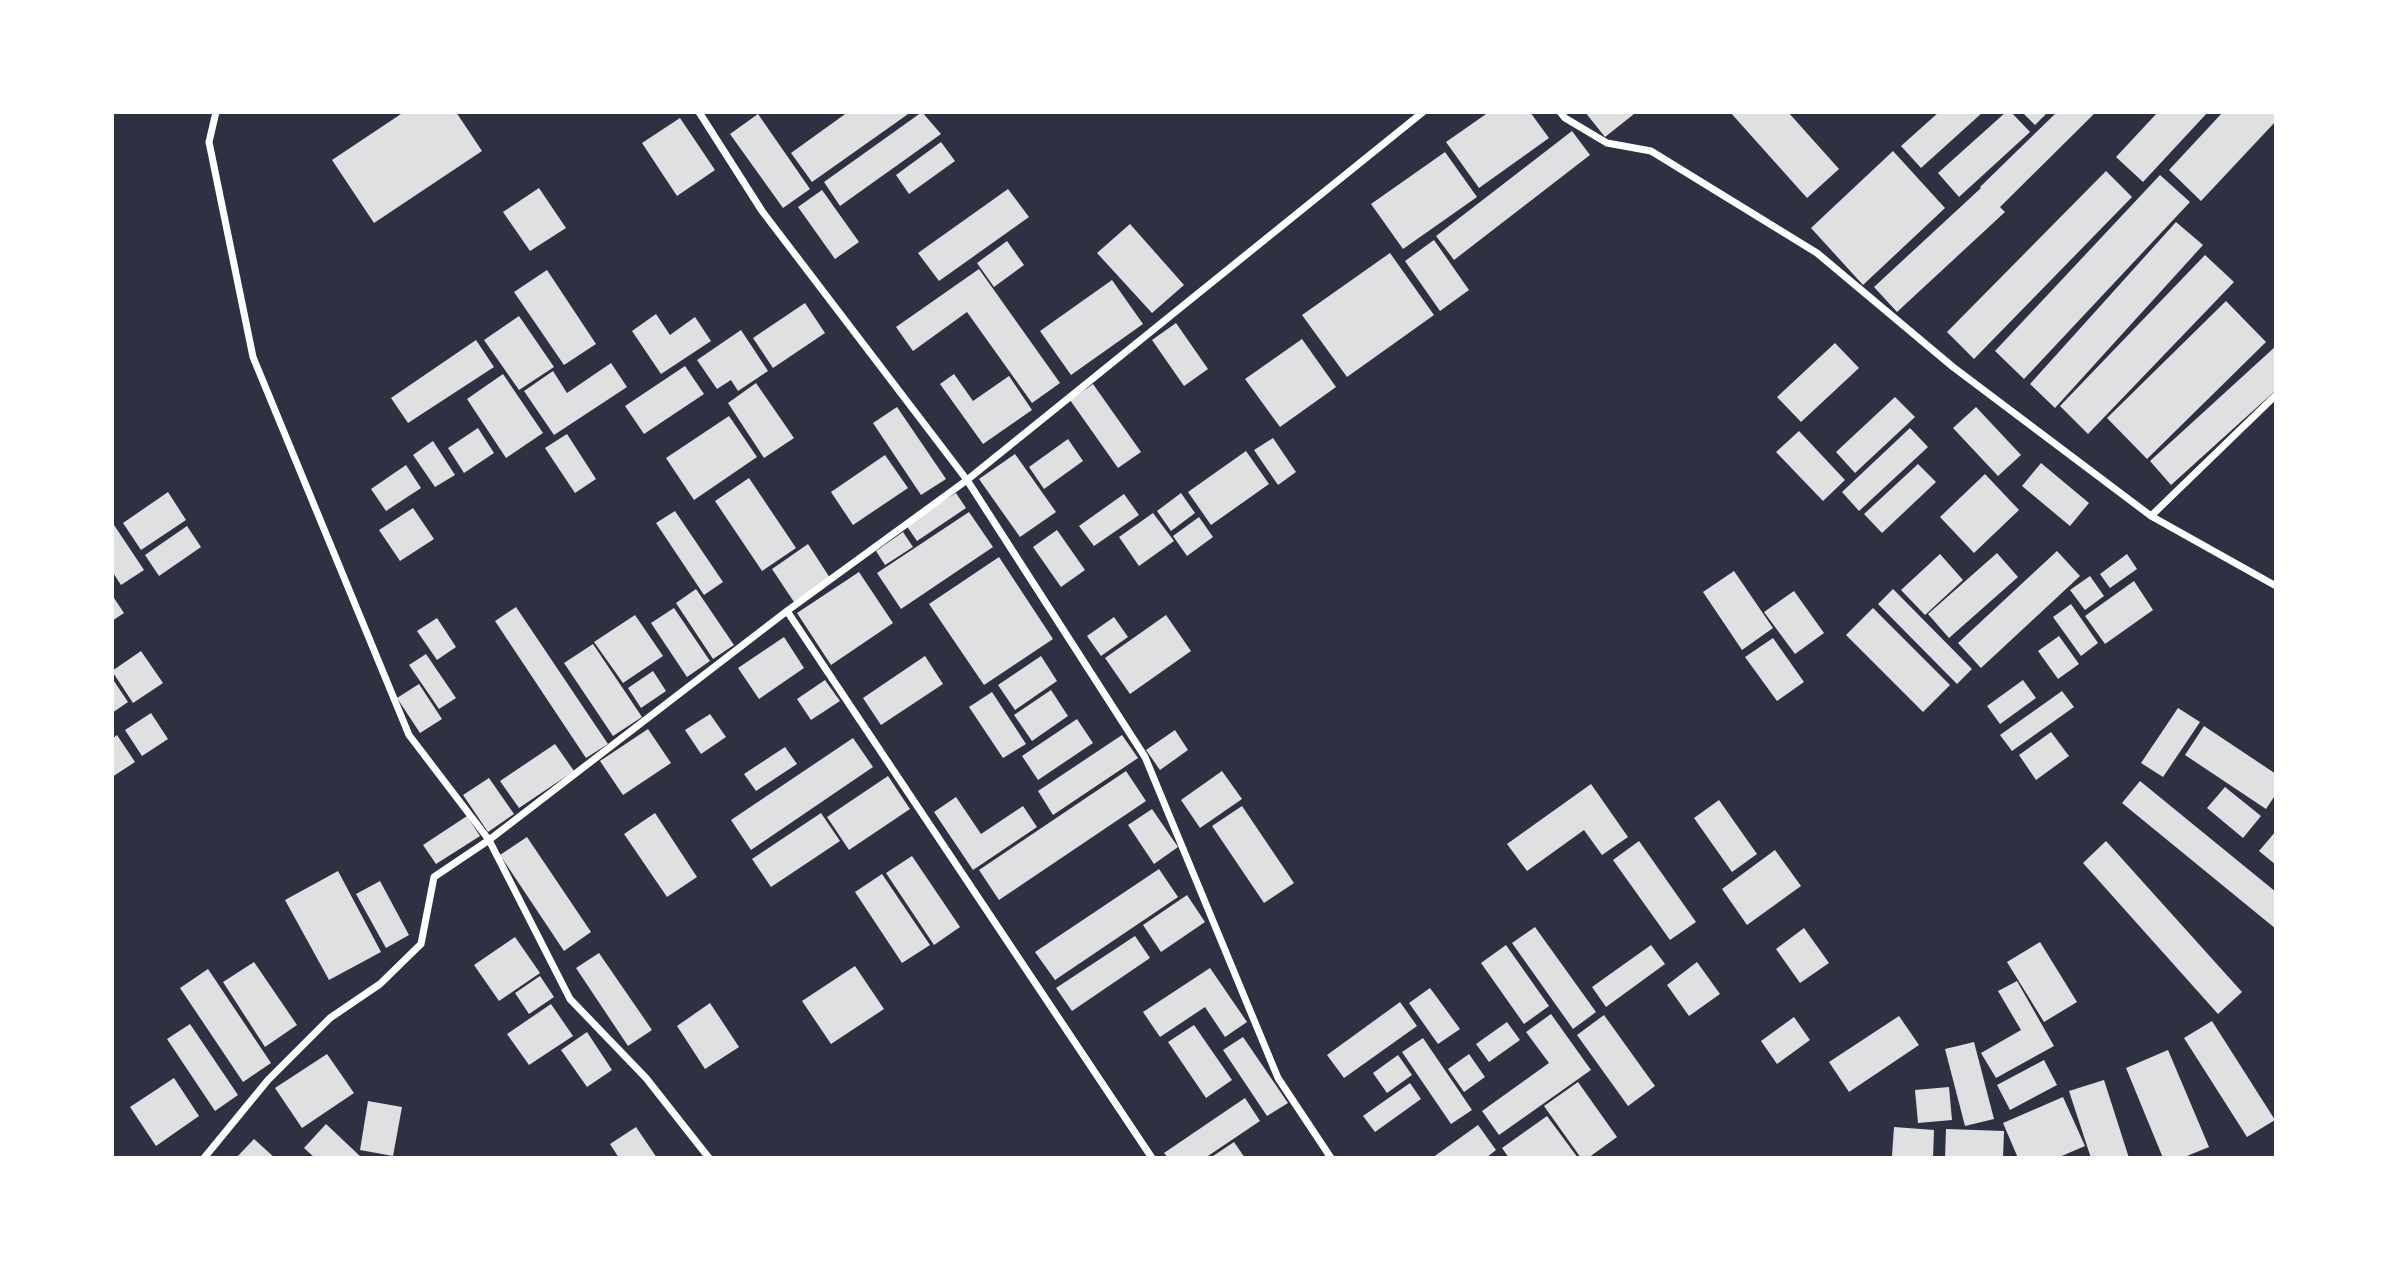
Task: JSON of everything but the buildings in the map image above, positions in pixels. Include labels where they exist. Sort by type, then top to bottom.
[{"type":"street","points":[[216,112],[209,142],[253,357],[410,734],[489,840],[570,999],[646,1078],[709,1158]]},
{"type":"street","points":[[699,112],[762,211],[967,480],[1145,757],[1278,1078],[1331,1158]]},
{"type":"street","points":[[204,1158],[268,1080],[330,1018],[380,984],[421,944],[434,877],[489,840],[787,611],[967,480],[1423,112]]},
{"type":"street","points":[[1560,112],[1565,118],[1608,143],[1651,151],[1817,253],[1953,367],[2151,516],[2276,586]]},
{"type":"street","points":[[2151,516],[2276,395]]},
{"type":"street","points":[[787,611],[1152,1158]]}]
